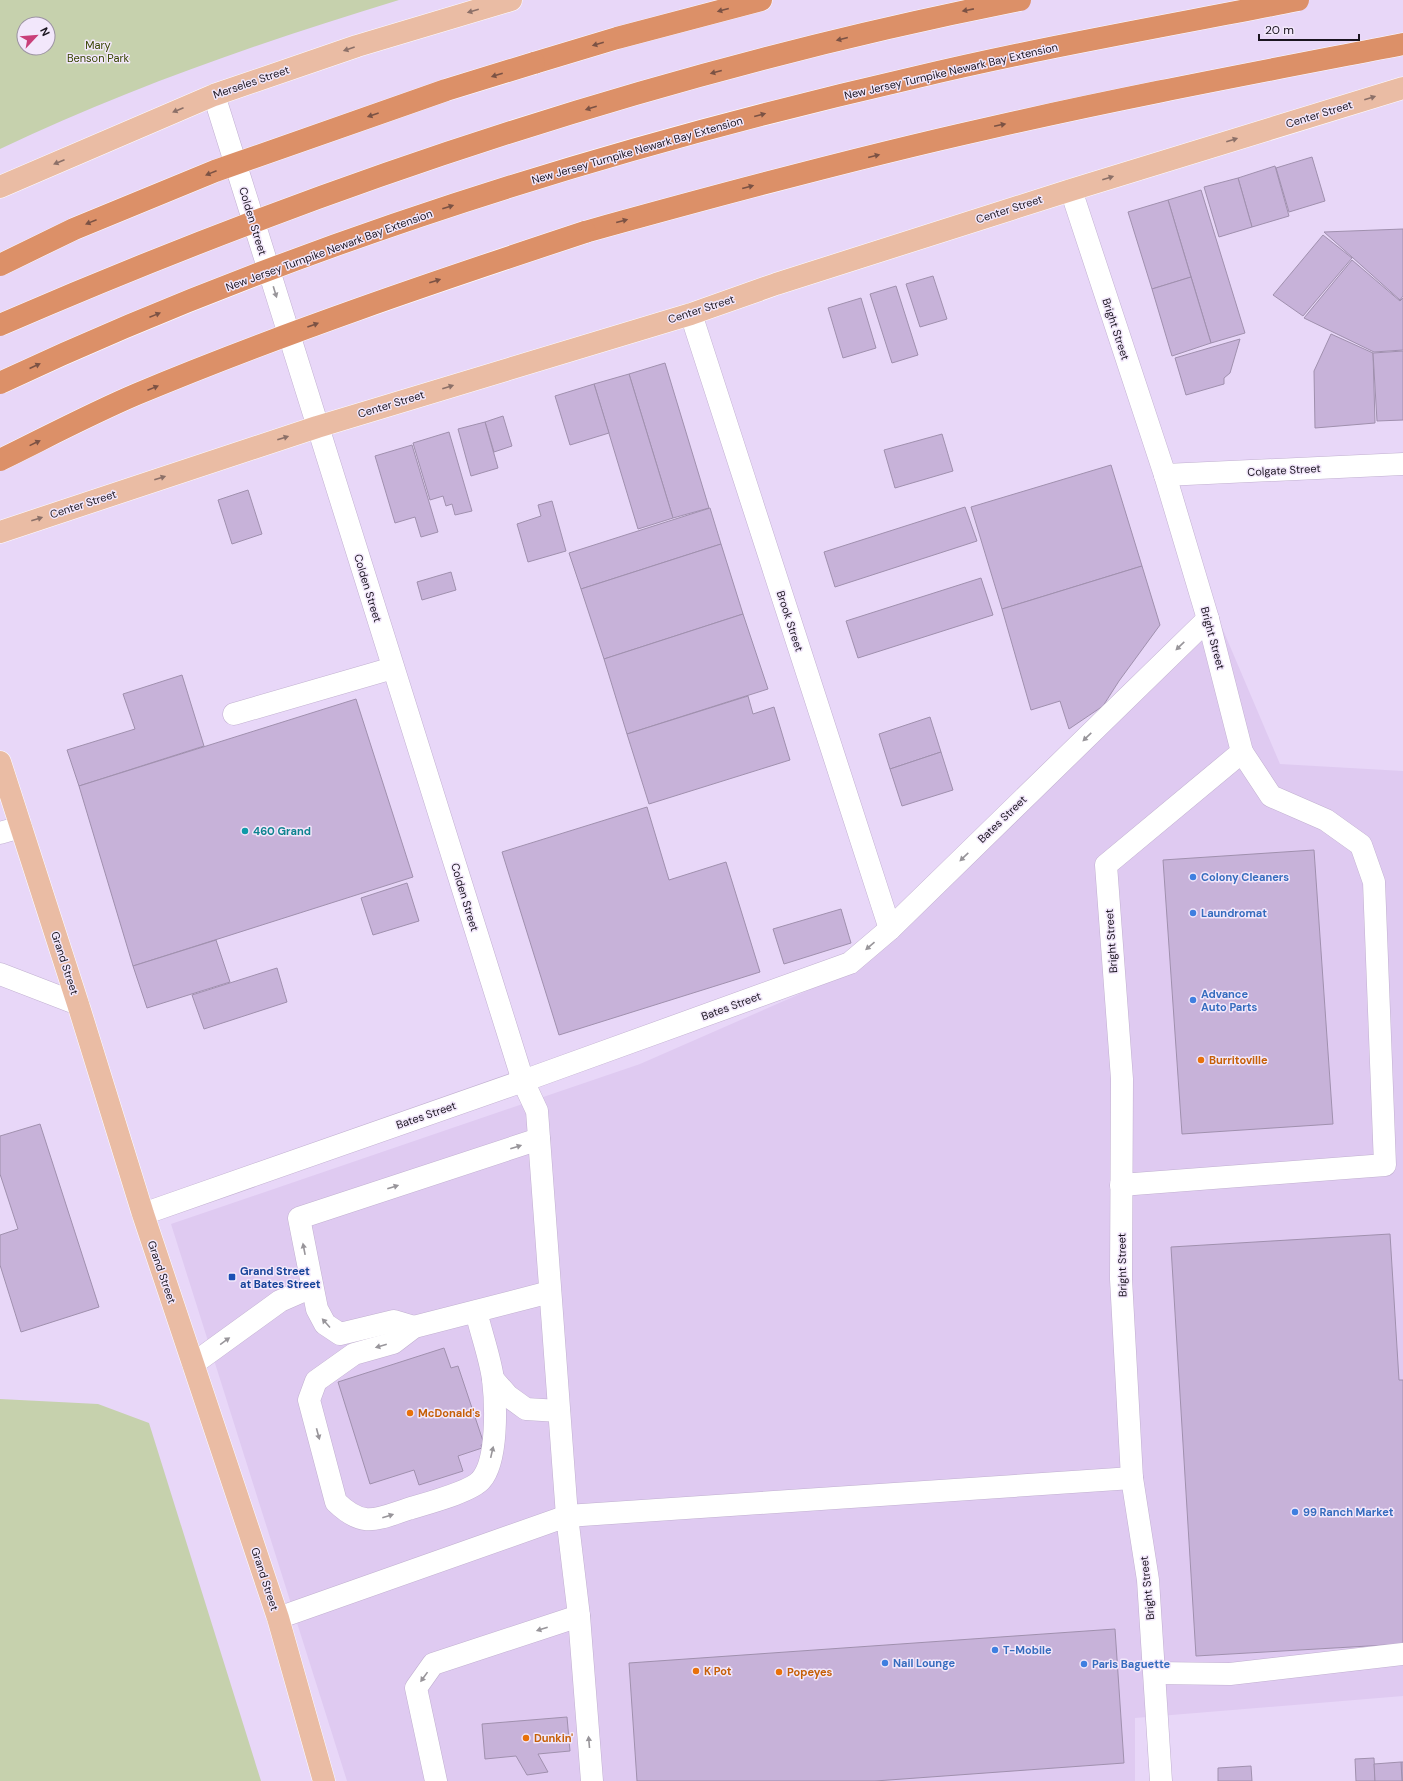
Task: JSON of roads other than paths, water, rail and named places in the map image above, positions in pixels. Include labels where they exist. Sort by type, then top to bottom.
[{"type":"highway","points":[[0,265],[74,229],[216,171],[438,93],[617,38],[761,0]]},
{"type":"highway","points":[[0,325],[84,288],[221,234],[341,190],[508,133],[633,96],[806,48],[939,16],[1020,0]]},
{"type":"highway","name":"New Jersey Turnpike Newark Bay Extension","points":[[0,383],[52,358],[142,320],[333,246],[478,197],[623,153],[756,116],[917,77],[1068,44],[1298,0]]},
{"type":"highway","points":[[0,460],[135,395],[258,345],[404,292],[585,232],[771,181],[985,129],[1139,96],[1403,44]]},
{"type":"main road","name":"Merseles Street","points":[[0,187],[214,95],[357,46],[511,0]]},
{"type":"main road","name":"Center Street","points":[[0,532],[317,426],[691,314],[776,284],[1071,190],[1403,88]]},
{"type":"main road","name":"Grand Street","points":[[0,762],[78,1004],[143,1214],[278,1618],[324,1781]]},
{"type":"street","name":"Colden Street","points":[[214,95],[523,1081],[537,1111],[567,1516],[579,1616],[592,1781]]},
{"type":"street","name":"Bright Street","points":[[1071,190],[1165,475],[1208,619],[1242,752],[1106,865],[1122,1079],[1121,1279],[1132,1478],[1148,1580],[1161,1781]]},
{"type":"street","name":"Brook Street","points":[[691,314],[890,929]]},
{"type":"street","name":"Colgate Street","points":[[1165,475],[1403,464]]},
{"type":"street","name":"Bates Street","points":[[143,1214],[523,1081],[850,963],[890,929],[1208,619]]},
{"type":"street","points":[[234,714],[393,668]]},
{"type":"street","points":[[1121,1185],[1385,1165],[1374,882],[1361,845],[1326,820],[1270,796],[1242,752]]},
{"type":"street","points":[[0,833],[21,827]]},
{"type":"street","points":[[0,974],[78,1004]]},
{"type":"street","points":[[414,1327],[394,1321],[340,1334],[325,1324],[317,1309],[299,1218],[539,1139]]},
{"type":"street","points":[[193,1364],[280,1301],[312,1287]]},
{"type":"street","points":[[476,1311],[493,1379],[495,1438],[491,1457],[480,1481],[462,1491],[382,1518],[364,1520],[348,1514],[336,1502],[309,1400],[316,1381],[354,1354],[393,1343],[414,1327],[476,1311],[550,1292]]},
{"type":"street","points":[[493,1379],[508,1396],[526,1409],[559,1411]]},
{"type":"street","points":[[278,1618],[567,1516],[1132,1478]]},
{"type":"street","points":[[436,1781],[416,1688],[433,1664],[579,1616]]},
{"type":"street","points":[[1154,1673],[1230,1674],[1403,1654]]},
{"type":"place","name":"460 Grand","points":[[245,831]]},
{"type":"place","name":"Colony Cleaners","points":[[1193,877]]},
{"type":"place","name":"Laundromat","points":[[1193,913]]},
{"type":"place","name":"Advance Auto Parts","points":[[1193,1000]]},
{"type":"place","name":"Burritoville","points":[[1201,1060]]},
{"type":"place","name":"Grand Street at Bates Street","points":[[232,1277]]},
{"type":"place","name":"McDonald's","points":[[410,1413]]},
{"type":"place","name":"99 Ranch Market","points":[[1295,1512]]},
{"type":"place","name":"T-Mobile","points":[[995,1650]]},
{"type":"place","name":"Nail Lounge","points":[[885,1663]]},
{"type":"place","name":"Paris Baguette","points":[[1084,1664]]},
{"type":"place","name":"K Pot","points":[[696,1671]]},
{"type":"place","name":"Popeyes","points":[[779,1672]]},
{"type":"place","name":"Dunkin'","points":[[526,1738]]},
{"type":"park label","name":"Mary Benson Park","points":[[98,51]]}]
